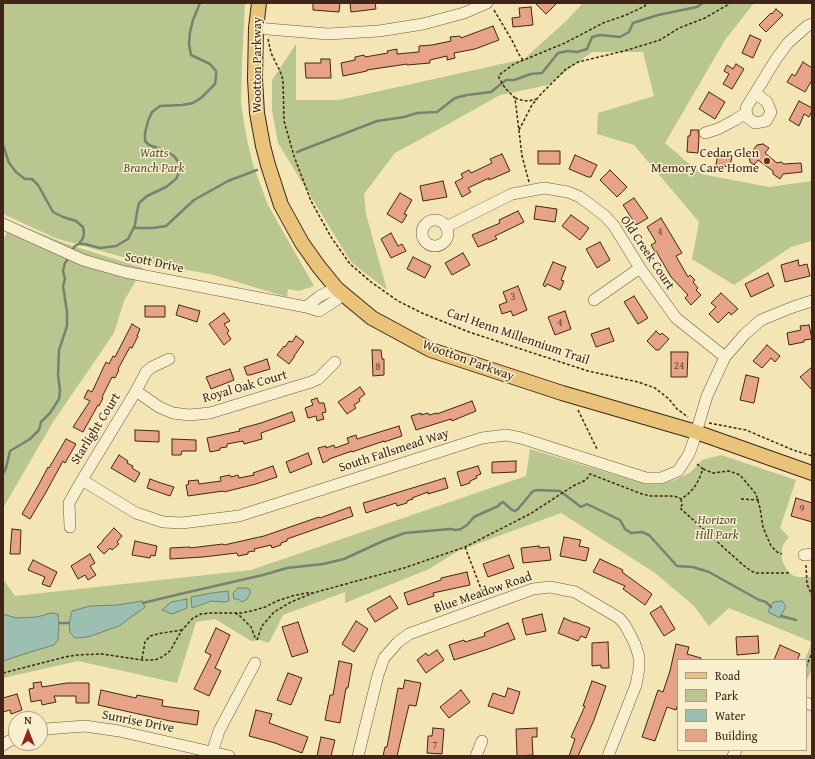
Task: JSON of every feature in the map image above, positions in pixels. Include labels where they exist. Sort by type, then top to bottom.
[{"type":"main road","name":"Wootton Parkway","points":[[259,3],[262,28],[255,79],[257,113],[262,146],[281,205],[302,243],[319,267],[340,291],[372,318],[431,350],[562,393],[698,427],[812,473]]},
{"type":"street","points":[[262,28],[328,34],[379,31],[423,24],[490,6]]},
{"type":"street","points":[[755,93],[767,102],[771,112],[766,122],[755,123],[747,117],[746,108],[755,93],[776,59],[788,43],[812,24]]},
{"type":"street","points":[[705,132],[718,129],[746,113]]},
{"type":"street","name":"Old Creek Court","points":[[446,227],[512,194],[544,188],[568,192],[580,197],[605,216],[614,226],[640,268],[676,318],[725,358]]},
{"type":"street","name":"Scott Drive","points":[[3,224],[83,260],[125,272],[306,307],[319,311],[335,301],[340,291]]},
{"type":"street","points":[[594,300],[640,268]]},
{"type":"street","name":"South Fallsmead Way","points":[[82,480],[136,513],[163,522],[182,523],[239,516],[482,438],[506,435],[521,438],[646,478],[661,478],[678,471],[689,454],[707,396],[725,358],[745,334],[761,320],[812,301]]},
{"type":"street","name":"Starlight Court","points":[[70,527],[69,503],[82,480],[146,372],[169,358]]},
{"type":"street","name":"Royal Oak Court","points":[[136,391],[159,407],[173,413],[189,415],[210,414],[311,382],[318,379],[335,362]]},
{"type":"street","name":"Blue Meadow Road","points":[[358,756],[378,675],[384,658],[398,642],[416,631],[534,589],[550,587],[575,592],[619,618],[625,625],[635,644],[639,657],[639,669],[636,685],[608,756]]},
{"type":"street","points":[[212,754],[219,731],[255,663]]},
{"type":"street","name":"Sunrise Drive","points":[[48,729],[85,726],[119,731],[212,754],[229,756]]},
{"type":"street","points":[[476,756],[482,741]]},
{"type":"path","points":[[537,99],[528,101],[515,98],[505,88],[499,76],[514,64],[565,43],[603,23],[626,15],[645,6],[646,3]]},
{"type":"path","points":[[519,130],[528,111],[537,99],[566,69],[578,62],[624,51],[660,40],[679,28],[705,18],[731,3]]},
{"type":"path","points":[[490,6],[523,60]]},
{"type":"path","name":"Carl Henn Millennium Trail","points":[[262,28],[269,42],[271,53],[283,80],[284,122],[294,156],[311,200],[331,237],[350,264],[371,282],[398,301],[469,332],[588,370],[638,382],[654,388],[669,399],[677,409],[698,427],[712,424],[746,430],[793,450],[812,456]]},
{"type":"path","points":[[515,98],[524,161],[532,190]]},
{"type":"path","points":[[576,406],[597,449]]},
{"type":"path","points":[[697,464],[703,469],[713,472],[729,471],[740,475],[756,494],[759,500],[763,527],[771,546],[777,552],[782,554]]},
{"type":"path","points":[[681,499],[694,488],[703,469]]},
{"type":"path","points":[[234,613],[240,616],[251,627],[257,640],[262,626],[274,612],[291,602],[314,593],[404,568],[465,547],[530,514],[586,480],[590,474],[590,471]]},
{"type":"path","points":[[590,474],[642,494],[651,496],[671,496],[681,499]]},
{"type":"path","points":[[681,499],[682,505],[680,508],[743,566],[756,573],[790,572]]},
{"type":"path","points":[[741,499],[759,500]]},
{"type":"path","points":[[688,520],[691,517]]},
{"type":"path","points":[[465,547],[483,594]]},
{"type":"path","points":[[808,555],[807,584],[812,596]]},
{"type":"path","points":[[3,672],[76,655],[102,654],[142,660],[155,660],[170,651],[182,630],[193,618],[201,614],[222,612],[242,613],[265,607],[292,596],[314,593]]},
{"type":"path","points":[[142,660],[145,642],[150,636],[162,632],[182,630]]},
{"type":"path","points":[[807,665],[812,653]]},
{"type":"green space","name":"Watts Branch Park","points":[[3,3],[245,3],[241,103],[253,165],[268,205],[314,286],[299,291],[288,289],[287,297],[214,275],[130,259],[55,238],[3,214]]},
{"type":"green space","points":[[583,3],[754,3],[725,40],[665,143],[701,174],[769,187],[812,181],[812,241],[791,247],[734,285],[692,259],[699,222],[634,145],[597,134],[598,113],[654,96],[643,52],[592,52],[548,85],[500,95],[395,153],[364,194],[366,214],[387,290],[351,262],[278,143],[272,110],[272,80],[296,44],[296,100],[339,100],[524,59],[565,22]]},
{"type":"green space","points":[[12,222],[64,243],[143,268],[124,301],[114,333],[53,422],[3,508],[3,238]]},
{"type":"green space","name":"Horizon Hill Park","points":[[530,449],[645,484],[661,484],[675,480],[691,472],[702,460],[721,455],[796,480],[780,528],[789,537],[783,545],[781,554],[783,563],[792,575],[798,577],[812,577],[812,642],[729,608],[709,626],[693,605],[655,573],[561,513],[458,551],[429,569],[345,603],[345,592],[283,615],[269,643],[260,640],[251,641],[215,619],[196,622],[177,683],[78,661],[3,678],[3,579],[15,596],[251,570],[526,476]]},
{"type":"green space","points":[[812,642],[812,669],[807,680],[807,659],[805,659]]},
{"type":"water","points":[[238,588],[247,588],[250,590],[250,594],[246,600],[242,602],[238,599],[234,599],[233,593]]},
{"type":"water","points":[[228,591],[229,601],[211,601],[192,608],[191,597]]},
{"type":"water","points":[[187,599],[187,608],[172,614],[162,610],[171,602]]},
{"type":"water","points":[[142,601],[145,607],[119,626],[88,637],[75,638],[70,633],[69,623],[72,611],[90,606],[118,605]]},
{"type":"water","points":[[782,601],[786,606],[780,618],[768,612],[773,602]]},
{"type":"water","points":[[51,613],[58,614],[59,623],[58,640],[54,645],[3,661],[3,614],[16,618],[37,617]]},
{"type":"building","points":[[313,3],[340,3],[339,12],[313,10]]},
{"type":"building","points":[[350,3],[375,3],[376,9],[351,12]]},
{"type":"building","points":[[535,3],[557,3],[546,14]]},
{"type":"building","points":[[531,7],[533,25],[513,27],[512,18],[520,17],[519,8]]},
{"type":"building","points":[[776,9],[783,15],[766,32],[759,25]]},
{"type":"building","points":[[493,26],[499,40],[475,49],[454,53],[455,58],[447,60],[447,56],[430,60],[430,63],[407,64],[367,70],[343,76],[341,63],[355,60],[355,57],[364,55],[365,57],[388,53],[387,51],[397,49],[397,54],[419,52],[419,46],[451,41],[450,37],[460,36],[461,38]]},
{"type":"building","points":[[750,35],[761,40],[753,58],[742,53]]},
{"type":"building","points":[[321,59],[330,59],[331,78],[306,78],[305,63],[321,63]]},
{"type":"building","points":[[803,62],[812,68],[812,80],[805,92],[787,82],[792,74],[795,76]]},
{"type":"building","points":[[736,64],[744,69],[732,89],[723,84],[729,74],[724,71],[727,65],[733,69]]},
{"type":"building","points":[[709,92],[725,102],[715,119],[699,109]]},
{"type":"building","points":[[799,101],[812,108],[812,111],[809,117],[804,114],[799,126],[789,120]]},
{"type":"building","points":[[691,130],[699,130],[698,153],[687,152],[688,136],[690,136]]},
{"type":"building","name":"Cedar Glen Memory Care Home","points":[[763,144],[769,148],[765,153],[777,163],[801,163],[802,172],[783,174],[780,179],[773,174],[773,171],[758,160],[754,165],[750,162],[749,155],[757,145]]},
{"type":"building","points":[[538,151],[560,151],[560,164],[538,164]]},
{"type":"building","points":[[718,153],[732,156],[730,167],[716,165]]},
{"type":"building","points":[[502,154],[510,171],[489,180],[489,178],[468,188],[471,192],[462,197],[455,182],[463,178],[461,174],[469,170],[471,173],[492,163],[490,159]]},
{"type":"building","points":[[575,155],[597,165],[591,177],[569,169]]},
{"type":"building","points":[[610,170],[627,187],[617,197],[600,180]]},
{"type":"building","points":[[443,181],[447,197],[423,201],[420,186]]},
{"type":"building","points":[[400,193],[412,200],[404,214],[407,215],[402,223],[387,214]]},
{"type":"building","points":[[634,198],[648,218],[636,225],[623,205]]},
{"type":"building","points":[[536,206],[557,209],[555,222],[534,219]]},
{"type":"building","points":[[518,211],[524,222],[495,236],[497,239],[478,247],[472,235],[500,223],[499,220]]},
{"type":"building","points":[[571,215],[589,228],[580,240],[562,226]]},
{"type":"building","points":[[661,218],[682,253],[676,256],[688,277],[690,275],[695,280],[693,282],[698,288],[696,290],[701,295],[691,305],[685,298],[688,295],[671,277],[651,245],[656,242],[647,227]]},
{"type":"building","points":[[391,233],[398,246],[402,244],[406,251],[391,258],[381,239]]},
{"type":"building","points":[[600,242],[610,260],[597,268],[586,249]]},
{"type":"building","points":[[463,253],[470,265],[452,275],[445,263]]},
{"type":"building","points":[[413,257],[431,266],[425,278],[407,269]]},
{"type":"building","points":[[798,260],[799,266],[807,264],[810,276],[785,282],[781,265]]},
{"type":"building","points":[[553,262],[566,267],[561,280],[564,281],[560,290],[547,284],[545,287],[543,285]]},
{"type":"building","points":[[768,273],[774,286],[751,297],[745,284]]},
{"type":"building","points":[[518,286],[527,310],[513,316],[511,311],[502,314],[499,305],[507,302],[503,292]]},
{"type":"building","points":[[721,293],[738,309],[731,315],[729,312],[718,323],[709,314],[716,307],[711,303]]},
{"type":"building","points":[[634,296],[648,318],[638,324],[624,302]]},
{"type":"building","points":[[179,305],[200,311],[197,322],[176,315]]},
{"type":"building","points":[[145,306],[165,306],[165,317],[145,317]]},
{"type":"building","points":[[565,311],[571,329],[555,335],[548,317]]},
{"type":"building","points":[[224,313],[230,321],[224,324],[229,331],[227,333],[231,339],[224,345],[209,324]]},
{"type":"building","points":[[132,324],[140,329],[138,336],[132,348],[130,347],[118,369],[119,370],[115,378],[112,377],[99,406],[98,405],[83,432],[73,427],[90,401],[84,398],[88,390],[92,392],[106,362],[109,364],[113,356],[115,357]]},
{"type":"building","points":[[809,325],[812,339],[789,345],[787,333],[801,330],[800,326]]},
{"type":"building","points":[[609,328],[614,341],[596,347],[591,334]]},
{"type":"building","points":[[656,331],[660,335],[662,333],[669,339],[659,350],[656,350],[647,341]]},
{"type":"building","points":[[296,336],[304,342],[289,364],[277,355],[289,341],[292,342]]},
{"type":"building","points":[[767,345],[780,356],[775,362],[771,358],[762,368],[753,361]]},
{"type":"building","points":[[372,350],[381,350],[382,359],[384,359],[384,375],[373,376]]},
{"type":"building","points":[[671,352],[688,352],[687,377],[671,377]]},
{"type":"building","points":[[267,359],[270,369],[247,375],[244,367]]},
{"type":"building","points":[[812,367],[812,390],[800,377]]},
{"type":"building","points":[[230,369],[234,380],[211,389],[206,377]]},
{"type":"building","points":[[746,375],[759,378],[754,403],[740,400]]},
{"type":"building","points":[[360,387],[365,394],[359,399],[360,401],[354,405],[356,408],[347,414],[338,402]]},
{"type":"building","points":[[317,398],[319,403],[324,403],[326,412],[322,413],[324,419],[317,421],[316,416],[308,418],[305,408],[313,405],[311,400]]},
{"type":"building","points":[[472,401],[476,411],[452,421],[451,419],[416,430],[411,416],[421,413],[421,415],[428,413],[429,415],[437,414]]},
{"type":"building","points":[[292,412],[295,421],[261,433],[262,439],[244,444],[243,441],[227,444],[227,447],[210,452],[207,438],[240,431],[239,429]]},
{"type":"building","points":[[399,426],[402,436],[352,451],[329,459],[323,463],[318,448],[326,446],[326,448],[334,445],[335,448],[349,443],[347,438],[356,435],[357,439]]},
{"type":"building","points":[[135,430],[159,431],[159,442],[135,441]]},
{"type":"building","points":[[66,439],[76,444],[65,463],[63,461],[30,519],[22,514],[48,467],[49,468]]},
{"type":"building","points":[[172,439],[196,440],[196,451],[182,451],[181,455],[172,455]]},
{"type":"building","points":[[308,453],[312,464],[290,473],[286,462]]},
{"type":"building","points":[[119,455],[128,461],[127,463],[133,466],[132,468],[140,473],[135,482],[111,468]]},
{"type":"building","points":[[516,461],[516,472],[492,473],[492,462]]},
{"type":"building","points":[[273,466],[277,477],[224,492],[188,496],[186,485],[189,484],[188,481],[198,480],[199,484],[221,481],[220,477],[230,475],[231,477],[238,475],[239,478],[254,475],[253,473]]},
{"type":"building","points":[[478,466],[481,474],[476,476],[477,478],[470,481],[470,483],[461,486],[457,472]]},
{"type":"building","points":[[445,478],[448,488],[428,494],[428,492],[412,498],[413,499],[407,501],[407,503],[397,506],[396,503],[366,513],[363,503]]},
{"type":"building","points":[[150,479],[174,487],[170,496],[147,488]]},
{"type":"building","points":[[796,498],[812,503],[812,522],[791,516]]},
{"type":"building","points":[[350,507],[353,516],[287,539],[287,541],[281,543],[281,545],[272,548],[271,545],[254,549],[255,551],[238,556],[237,553],[170,559],[170,548],[224,545],[264,536]]},
{"type":"building","points":[[114,528],[122,536],[117,542],[119,544],[112,550],[110,548],[104,554],[97,547]]},
{"type":"building","points":[[12,529],[21,530],[20,554],[10,554]]},
{"type":"building","points":[[564,537],[581,540],[579,546],[589,548],[586,561],[560,556]]},
{"type":"building","points":[[135,541],[157,546],[155,556],[151,555],[150,558],[132,555]]},
{"type":"building","points":[[539,546],[539,548],[549,547],[551,560],[523,563],[521,548]]},
{"type":"building","points":[[90,554],[95,563],[90,566],[96,575],[88,580],[85,575],[78,579],[71,566]]},
{"type":"building","points":[[509,555],[514,568],[488,577],[483,564]]},
{"type":"building","points":[[600,559],[623,570],[622,572],[652,594],[645,605],[623,589],[625,586],[593,572]]},
{"type":"building","points":[[33,560],[57,572],[50,587],[42,584],[45,577],[28,570]]},
{"type":"building","points":[[467,572],[470,585],[433,593],[434,596],[408,605],[404,593],[441,580],[441,578]]},
{"type":"building","points":[[390,596],[398,608],[375,622],[367,609]]},
{"type":"building","points":[[661,606],[675,629],[664,636],[650,613]]},
{"type":"building","points":[[542,614],[546,631],[526,635],[522,619]]},
{"type":"building","points":[[564,618],[590,628],[586,638],[581,636],[578,641],[558,633]]},
{"type":"building","points":[[356,621],[368,629],[354,652],[342,644]]},
{"type":"building","points":[[298,622],[308,652],[292,657],[282,627]]},
{"type":"building","points":[[508,623],[515,639],[454,660],[449,645],[464,640],[465,642],[485,636],[484,633]]},
{"type":"building","points":[[216,628],[230,635],[215,668],[221,671],[209,696],[194,689],[211,655],[205,652]]},
{"type":"building","points":[[758,636],[759,653],[737,655],[736,637]]},
{"type":"building","points":[[608,642],[609,668],[601,668],[601,665],[592,666],[592,643]]},
{"type":"building","points":[[676,644],[689,647],[687,654],[701,658],[677,659],[676,710],[667,707],[655,741],[642,737],[658,690],[663,692],[670,671]]},
{"type":"building","points":[[780,645],[800,654],[798,659],[774,659]]},
{"type":"building","points":[[437,650],[444,660],[426,673],[417,660],[426,653],[428,656]]},
{"type":"building","points":[[339,661],[352,664],[340,723],[325,720],[330,695],[333,695]]},
{"type":"building","points":[[288,673],[302,678],[291,705],[277,700]]},
{"type":"building","points":[[405,680],[421,683],[416,706],[409,705],[397,756],[383,756],[385,747],[387,747],[398,688],[403,689]]},
{"type":"building","points":[[592,681],[606,686],[594,720],[578,756],[569,756],[575,739],[571,737],[585,706],[583,706]]},
{"type":"building","points":[[41,682],[42,687],[67,683],[89,683],[89,703],[76,703],[76,696],[54,696],[56,702],[42,705],[41,700],[31,702],[29,689],[34,688],[33,683]]},
{"type":"building","points":[[508,688],[520,692],[513,714],[488,706],[493,693],[505,697]]},
{"type":"building","points":[[101,690],[136,698],[137,695],[163,700],[162,706],[199,711],[197,725],[170,721],[98,705]]},
{"type":"building","points":[[461,690],[470,702],[449,718],[440,707]]},
{"type":"building","points":[[17,694],[22,710],[10,710],[3,712],[3,698]]},
{"type":"building","points":[[256,710],[272,714],[269,723],[308,737],[302,753],[275,743],[249,736]]},
{"type":"building","points":[[433,728],[444,729],[442,754],[427,753],[428,736],[432,736]]},
{"type":"building","points":[[537,728],[537,737],[532,737],[533,755],[517,756],[516,729]]},
{"type":"building","points":[[321,737],[335,740],[331,756],[317,756]]},
{"type":"waterway","points":[[72,251],[75,246],[79,244],[100,248],[116,246],[128,239],[135,225],[139,203],[147,196],[166,187],[176,179],[180,170],[179,163],[174,156],[166,151],[149,145],[145,141],[145,133],[152,112],[160,106],[193,103],[201,98],[215,84],[216,71],[210,64],[191,55],[189,44],[190,32],[200,3]]},
{"type":"waterway","points":[[297,152],[377,121],[404,117],[417,113],[437,112],[455,98],[491,92],[506,80],[514,80],[531,74],[542,73],[558,53],[568,51],[577,52],[587,49],[592,37],[600,35],[620,37],[629,32],[633,23],[658,15],[697,7],[703,3]]},
{"type":"waterway","points":[[3,145],[9,163],[16,172],[25,179],[32,179],[38,185],[53,212],[76,221],[83,227],[83,238],[79,244]]},
{"type":"waterway","points":[[134,228],[166,226],[194,200],[228,181],[257,170]]},
{"type":"waterway","points":[[3,474],[10,451],[30,439],[39,430],[41,422],[50,413],[59,399],[59,350],[67,326],[67,312],[63,286],[65,279],[63,271],[65,263],[69,257]]},
{"type":"waterway","points":[[143,603],[287,568],[323,564],[344,559],[383,541],[405,533],[461,529],[474,517],[498,506],[503,502],[515,511],[533,491],[538,490],[560,491],[581,507],[587,504],[620,520],[625,529],[631,533],[642,532],[649,535],[677,566],[693,567],[709,572],[759,600],[766,602],[771,607]]},
{"type":"waterway","points":[[781,616],[796,620]]},
{"type":"waterway","points":[[59,623],[69,623]]},
{"type":"place","name":"Cedar Glen Memory Care Home","points":[[767,161]]}]
